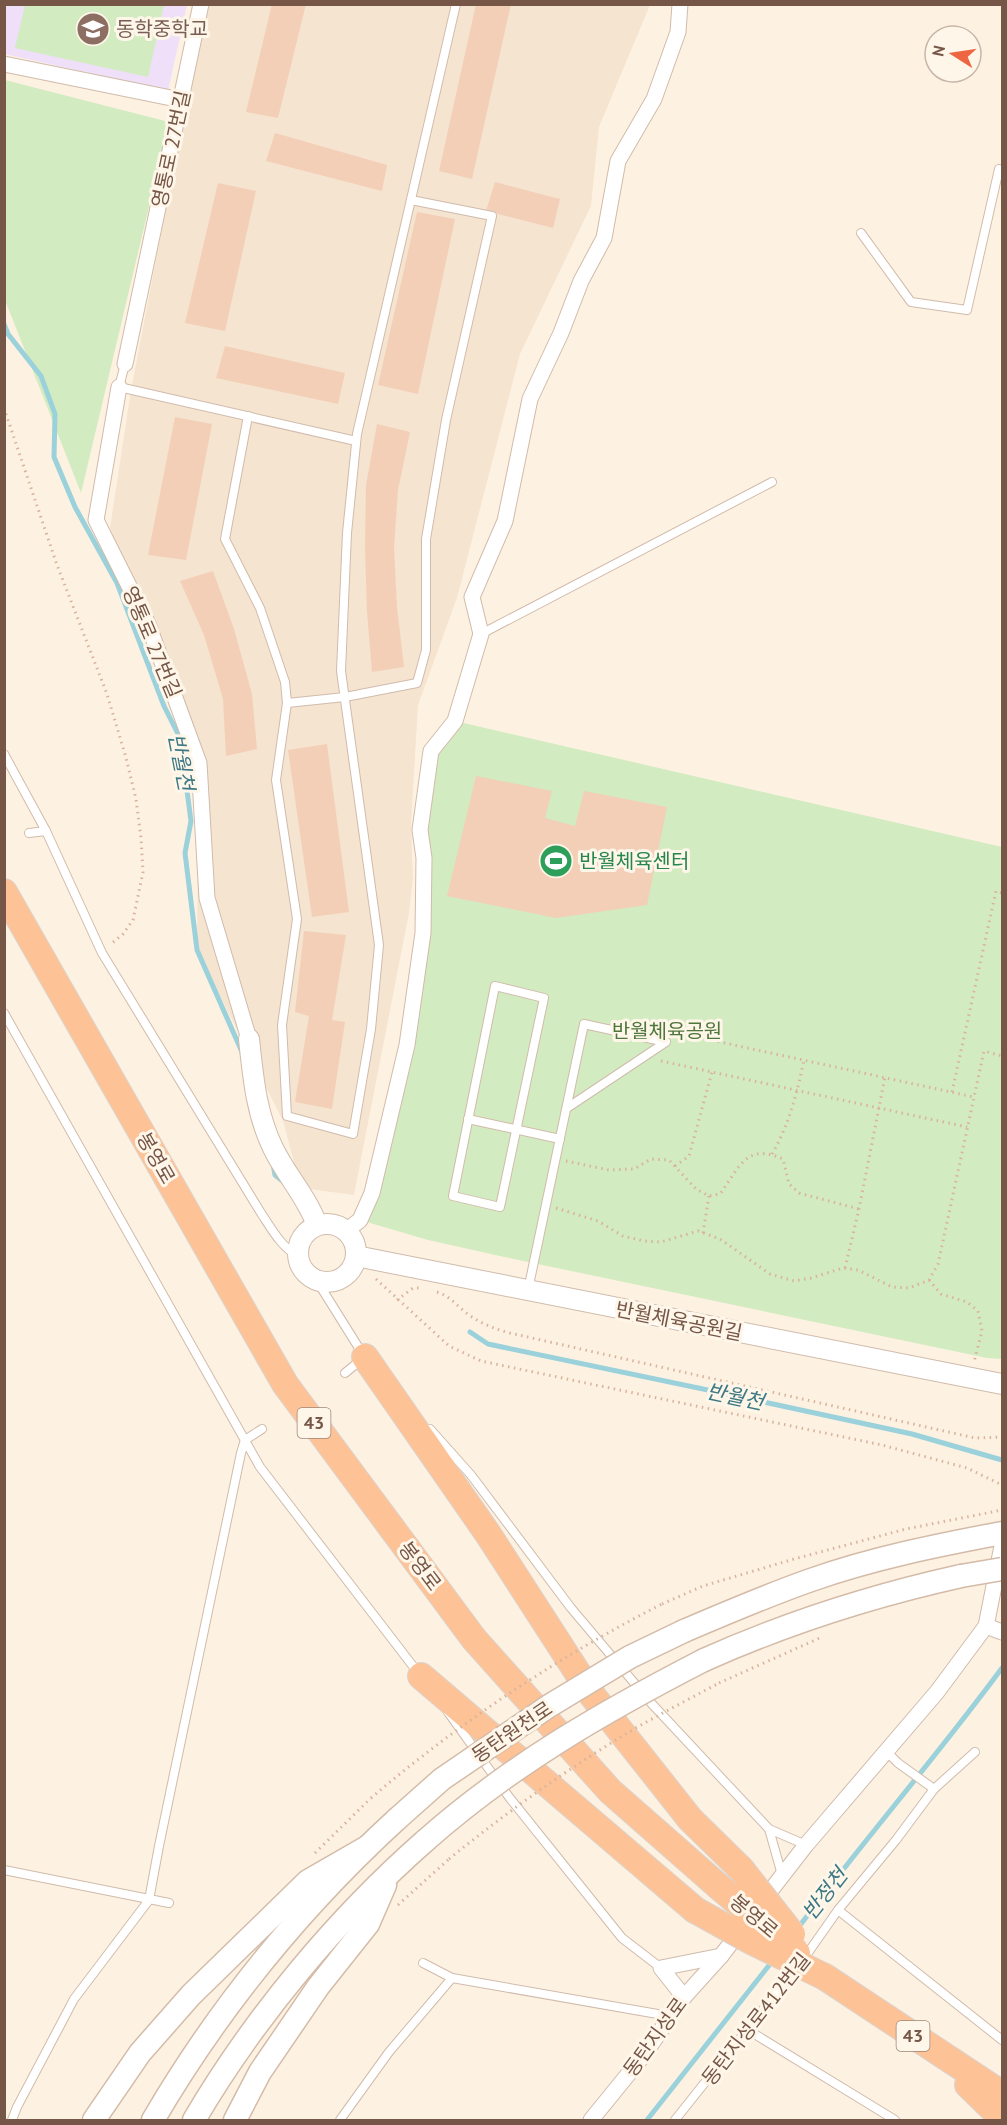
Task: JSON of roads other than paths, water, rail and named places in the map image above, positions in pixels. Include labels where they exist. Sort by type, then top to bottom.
[{"type":"highway","name":"봉영로","points":[[4,892],[285,1384],[474,1640],[610,1791],[717,1885],[825,1977],[1002,2094]]},
{"type":"highway","points":[[364,1357],[488,1534],[592,1695],[690,1819],[741,1869],[825,1977]]},
{"type":"highway","points":[[421,1676],[695,1910],[750,1941],[825,1977]]},
{"type":"highway","points":[[924,2044],[1002,2118]]},
{"type":"main road","name":"동탄원천로","points":[[153,2121],[228,2005],[299,1919],[367,1847],[442,1779],[549,1706],[630,1658],[749,1602],[814,1579],[891,1557],[1002,1533]]},
{"type":"main road","name":"동탄원천로","points":[[194,2121],[264,2015],[390,1871],[482,1794],[545,1749],[622,1702],[704,1660],[758,1636],[894,1591],[1002,1569]]},
{"type":"main road","points":[[94,2121],[140,2053],[191,1995],[308,1881],[367,1847]]},
{"type":"main road","points":[[235,2121],[260,2072],[318,1987],[368,1924],[390,1871]]},
{"type":"street","name":"영통로 27번길","points":[[125,364],[201,4]]},
{"type":"street","points":[[346,1231],[360,1220],[372,1193],[407,1045],[423,933],[424,858],[420,830],[431,751],[455,721],[481,634],[472,597],[505,521],[530,399],[561,333],[581,281],[604,238],[618,161],[654,99],[678,32],[680,4]]},
{"type":"street","points":[[4,64],[181,100]]},
{"type":"street","name":"영통로 27번길","points":[[119,387],[96,520],[148,624],[199,763],[207,898],[249,1039]]},
{"type":"street","points":[[249,1039],[255,1095],[273,1148],[312,1212],[317,1226]]},
{"type":"street","points":[[332,1224],[346,1231],[354,1243],[356,1256],[352,1269],[342,1278],[330,1282],[317,1281],[302,1268],[298,1249],[304,1234],[317,1226],[332,1224]]},
{"type":"street","name":"반월체육공원길","points":[[356,1256],[1002,1384]]},
{"type":"street","points":[[994,1629],[1002,1545]]},
{"type":"street","name":"동탄지성로","points":[[591,2121],[643,2056],[669,2016],[721,1956],[806,1845],[994,1629]]},
{"type":"street","points":[[684,1997],[661,1968],[721,1956]]},
{"type":"lane","points":[[248,416],[225,539],[260,608],[285,682],[287,703],[276,780],[297,919],[282,1025],[287,1116],[353,1134],[371,1029],[379,945],[341,671],[346,556],[356,441],[456,4]]},
{"type":"lane","points":[[861,233],[911,302],[968,310],[999,170],[1002,170]]},
{"type":"lane","points":[[287,703],[345,697],[417,683],[426,650],[426,539],[447,420],[492,216],[411,200]]},
{"type":"lane","points":[[125,364],[119,387],[356,441]]},
{"type":"lane","points":[[481,634],[772,482]]},
{"type":"lane","points":[[4,754],[46,831],[102,953],[261,1213],[280,1242],[298,1256]]},
{"type":"lane","points":[[29,833],[46,831]]},
{"type":"lane","points":[[495,986],[544,998],[500,1207],[453,1196],[468,1119],[495,986]]},
{"type":"lane","points":[[4,1013],[260,1467],[421,1676],[509,1797],[622,1938],[661,1968]]},
{"type":"lane","points":[[528,1291],[584,1024],[666,1042],[567,1108]]},
{"type":"lane","points":[[468,1119],[560,1139]]},
{"type":"lane","points":[[317,1281],[364,1357],[418,1416]]},
{"type":"lane","points":[[345,1373],[364,1357]]},
{"type":"lane","points":[[425,1425],[471,1475],[571,1608],[652,1704],[768,1829],[806,1845]]},
{"type":"lane","points":[[12,2121],[17,2107],[74,1999],[150,1900],[159,1846],[245,1440],[262,1429]]},
{"type":"lane","points":[[886,1751],[898,1763],[931,1787]]},
{"type":"lane","name":"동탄지성로412번길","points":[[675,2121],[748,2030],[838,1910],[896,1840],[931,1787],[975,1752]]},
{"type":"lane","points":[[768,1829],[782,1875]]},
{"type":"lane","points":[[4,1870],[169,1903]]},
{"type":"lane","points":[[838,1910],[1002,2040]]},
{"type":"lane","points":[[423,1963],[452,1978],[669,2016]]},
{"type":"lane","points":[[340,2121],[389,2052],[452,1978]]},
{"type":"lane","points":[[748,2030],[895,2121]]},
{"type":"waterway","name":"반월천","points":[[4,324],[8,334],[41,376],[55,414],[54,457],[75,507],[117,583],[164,706],[180,738],[191,821],[185,853],[197,950],[242,1052]]},
{"type":"waterway","name":"반월천","points":[[273,1164],[275,1175],[285,1183]]},
{"type":"waterway","name":"반월천","points":[[470,1332],[488,1344],[912,1434],[1002,1460]]},
{"type":"waterway","name":"반정천","points":[[798,1928],[1002,1668]]},
{"type":"waterway","name":"반정천","points":[[647,2120],[774,1959]]},
{"type":"place","name":"동학중학교","points":[[93,29]]},
{"type":"place","name":"반월체육센터","points":[[556,861]]},
{"type":"park label","name":"반월체육공원","points":[[667,1031]]}]
